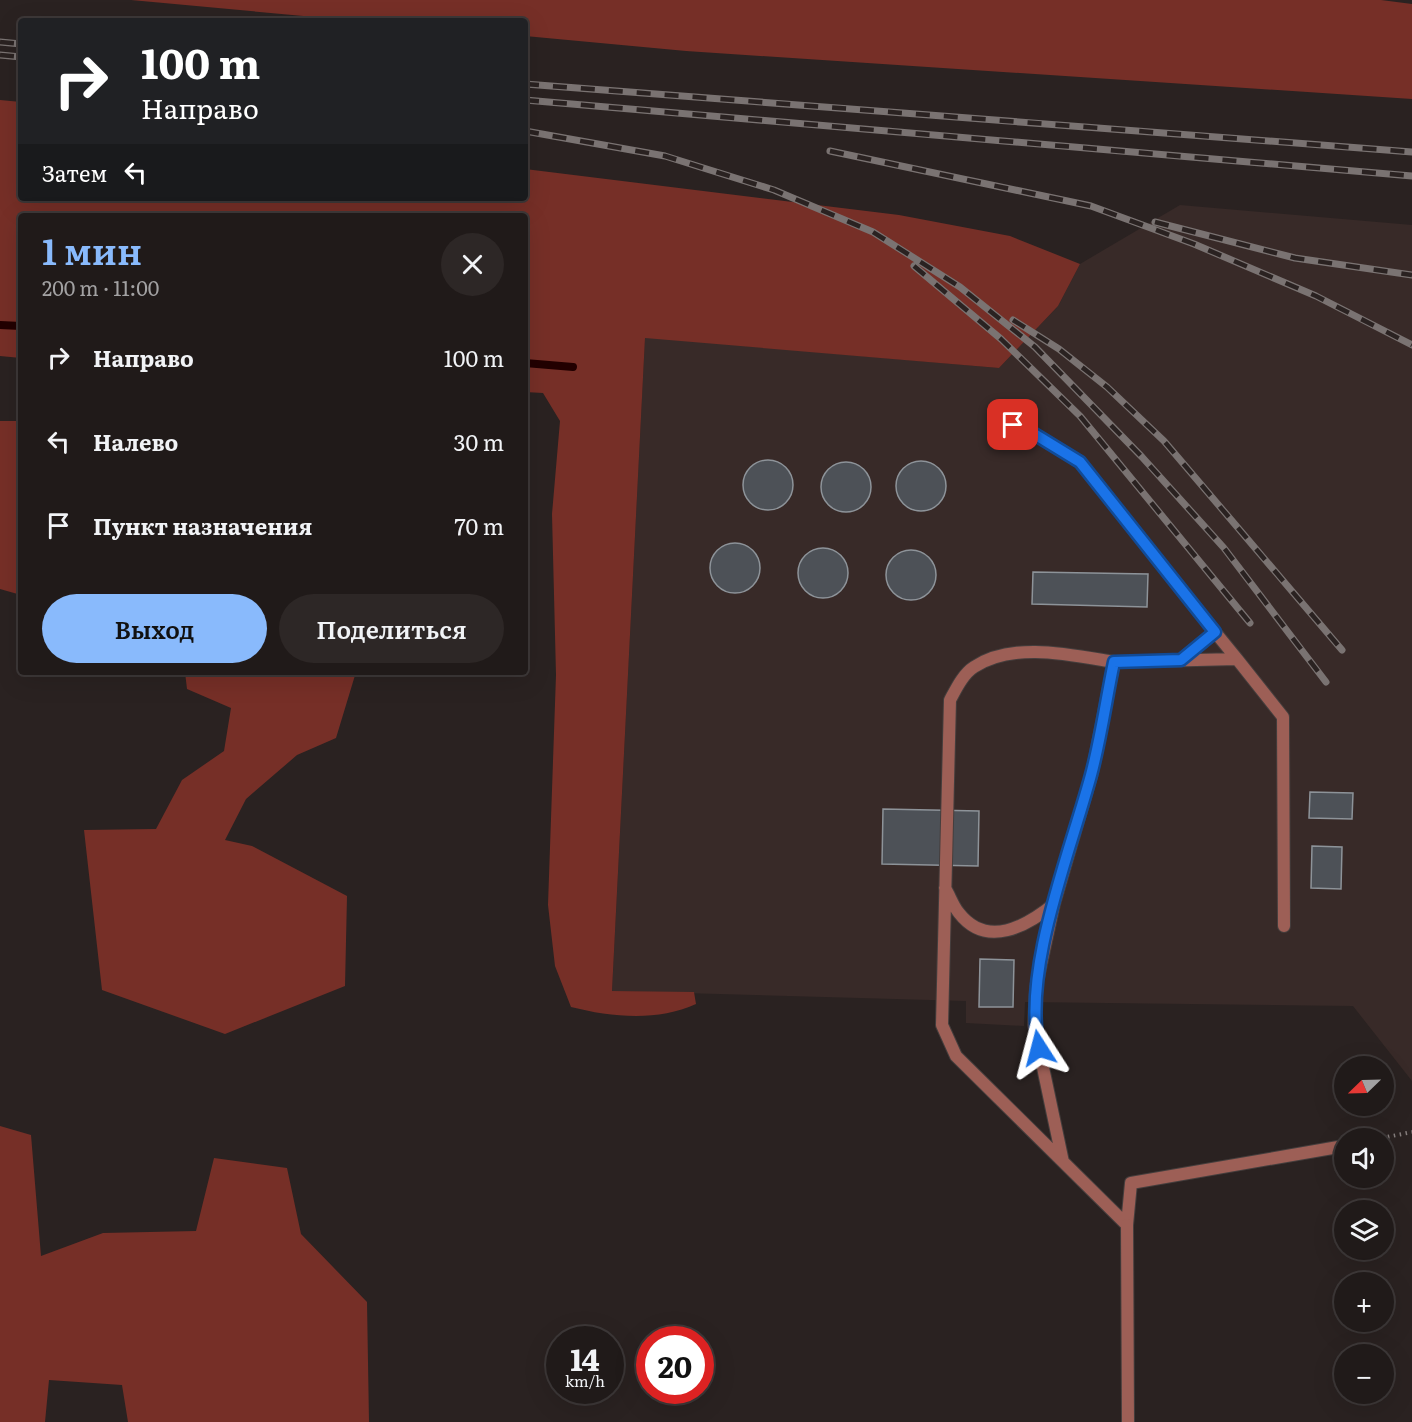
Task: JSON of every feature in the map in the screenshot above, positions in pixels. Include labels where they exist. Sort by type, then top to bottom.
[{"type":"street","points":[[995,418],[1031,432],[1080,462],[1283,717],[1284,926]]},
{"type":"street","points":[[1181,660],[1215,632]]},
{"type":"street","points":[[1127,1226],[956,1056],[942,1025],[950,700],[960,682],[974,667],[1011,653],[1058,652],[1114,662],[1237,659]]},
{"type":"street","points":[[1063,1162],[1034,1025],[1036,987],[1054,904],[1092,773],[1114,662]]},
{"type":"street","points":[[945,886],[959,914],[978,927],[999,932],[1017,929],[1033,921],[1054,904]]},
{"type":"street","points":[[1128,1422],[1127,1226],[1131,1183],[1334,1148]]},
{"type":"path","points":[[1394,1136],[1412,1132]]},
{"type":"shaded area","points":[[131,0],[1381,0],[1412,4],[1412,99],[686,51],[528,36],[528,18],[326,18]]},
{"type":"shaded area","points":[[0,100],[18,102],[18,201],[528,201],[528,169],[899,215],[1010,236],[1080,264],[1058,306],[999,368],[645,338],[612,991],[694,992],[696,1004],[681,1010],[650,1015],[618,1015],[571,1007],[555,966],[548,905],[556,675],[552,514],[560,421],[543,393],[528,392],[528,213],[18,213],[18,358],[0,356]]},
{"type":"shaded area","points":[[1180,205],[1412,225],[1412,1081],[1353,1006],[1025,1002],[1024,1026],[966,1023],[966,1001],[612,991],[645,337],[999,368],[1058,306],[1080,264]]},
{"type":"shaded area","points":[[0,421],[18,421],[18,594],[0,589]]},
{"type":"shaded area","points":[[185,675],[355,675],[336,738],[297,755],[246,799],[225,840],[252,846],[347,896],[345,986],[225,1034],[102,990],[84,830],[156,829],[182,780],[224,751],[231,708],[187,689]]},
{"type":"shaded area","points":[[0,1126],[31,1135],[41,1256],[103,1233],[196,1231],[214,1158],[287,1168],[301,1234],[367,1302],[369,1422],[128,1422],[122,1385],[49,1380],[45,1422],[0,1422]]},
{"type":"building","points":[[768,460],[777,462],[788,471],[793,485],[791,494],[782,505],[768,510],[759,508],[748,499],[743,485],[745,476],[754,465]]},
{"type":"building","points":[[921,461],[930,463],[941,472],[946,486],[944,495],[935,506],[921,511],[912,509],[901,500],[896,486],[898,477],[907,466]]},
{"type":"building","points":[[846,462],[855,464],[866,473],[871,487],[869,496],[860,507],[846,512],[837,510],[826,501],[821,487],[823,478],[832,467]]},
{"type":"building","points":[[735,543],[744,545],[755,554],[760,568],[758,577],[749,588],[735,593],[726,591],[715,582],[710,568],[712,559],[721,548]]},
{"type":"building","points":[[823,548],[832,550],[843,559],[848,573],[846,582],[837,593],[823,598],[814,596],[803,587],[798,573],[800,564],[809,553]]},
{"type":"building","points":[[911,550],[920,552],[931,561],[936,575],[934,584],[925,595],[911,600],[902,598],[891,589],[886,575],[888,566],[897,555]]},
{"type":"building","points":[[1033,572],[1148,574],[1147,607],[1032,604]]},
{"type":"building","points":[[1310,792],[1353,793],[1352,819],[1309,818]]},
{"type":"building","points":[[883,809],[979,811],[978,866],[882,864]]},
{"type":"building","points":[[1312,846],[1342,847],[1341,889],[1311,888]]},
{"type":"building","points":[[980,959],[1014,960],[1013,1007],[979,1007]]},
{"type":"waterway","points":[[0,325],[18,326]]},
{"type":"waterway","points":[[528,363],[573,367]]},
{"type":"railway","points":[[0,42],[18,44]]},
{"type":"railway","points":[[0,55],[18,57]]},
{"type":"railway","points":[[528,84],[1412,152]]},
{"type":"railway","points":[[528,100],[1412,176]]},
{"type":"railway","points":[[528,132],[665,156],[774,190],[873,232],[960,287],[1035,347],[1142,457],[1224,548],[1326,682]]},
{"type":"railway","points":[[830,151],[1091,206],[1194,244],[1316,296],[1412,345]]},
{"type":"railway","points":[[1155,222],[1295,258],[1412,275]]},
{"type":"railway","points":[[914,266],[1001,339],[1080,416],[1250,623]]},
{"type":"railway","points":[[1013,320],[1059,349],[1107,387],[1164,441],[1342,650]]},
{"type":"route","points":[[1013,425],[1031,432],[1080,462],[1215,632],[1181,660],[1114,662],[1092,773],[1054,904],[1036,987],[1034,1025],[1039,1048]]}]
